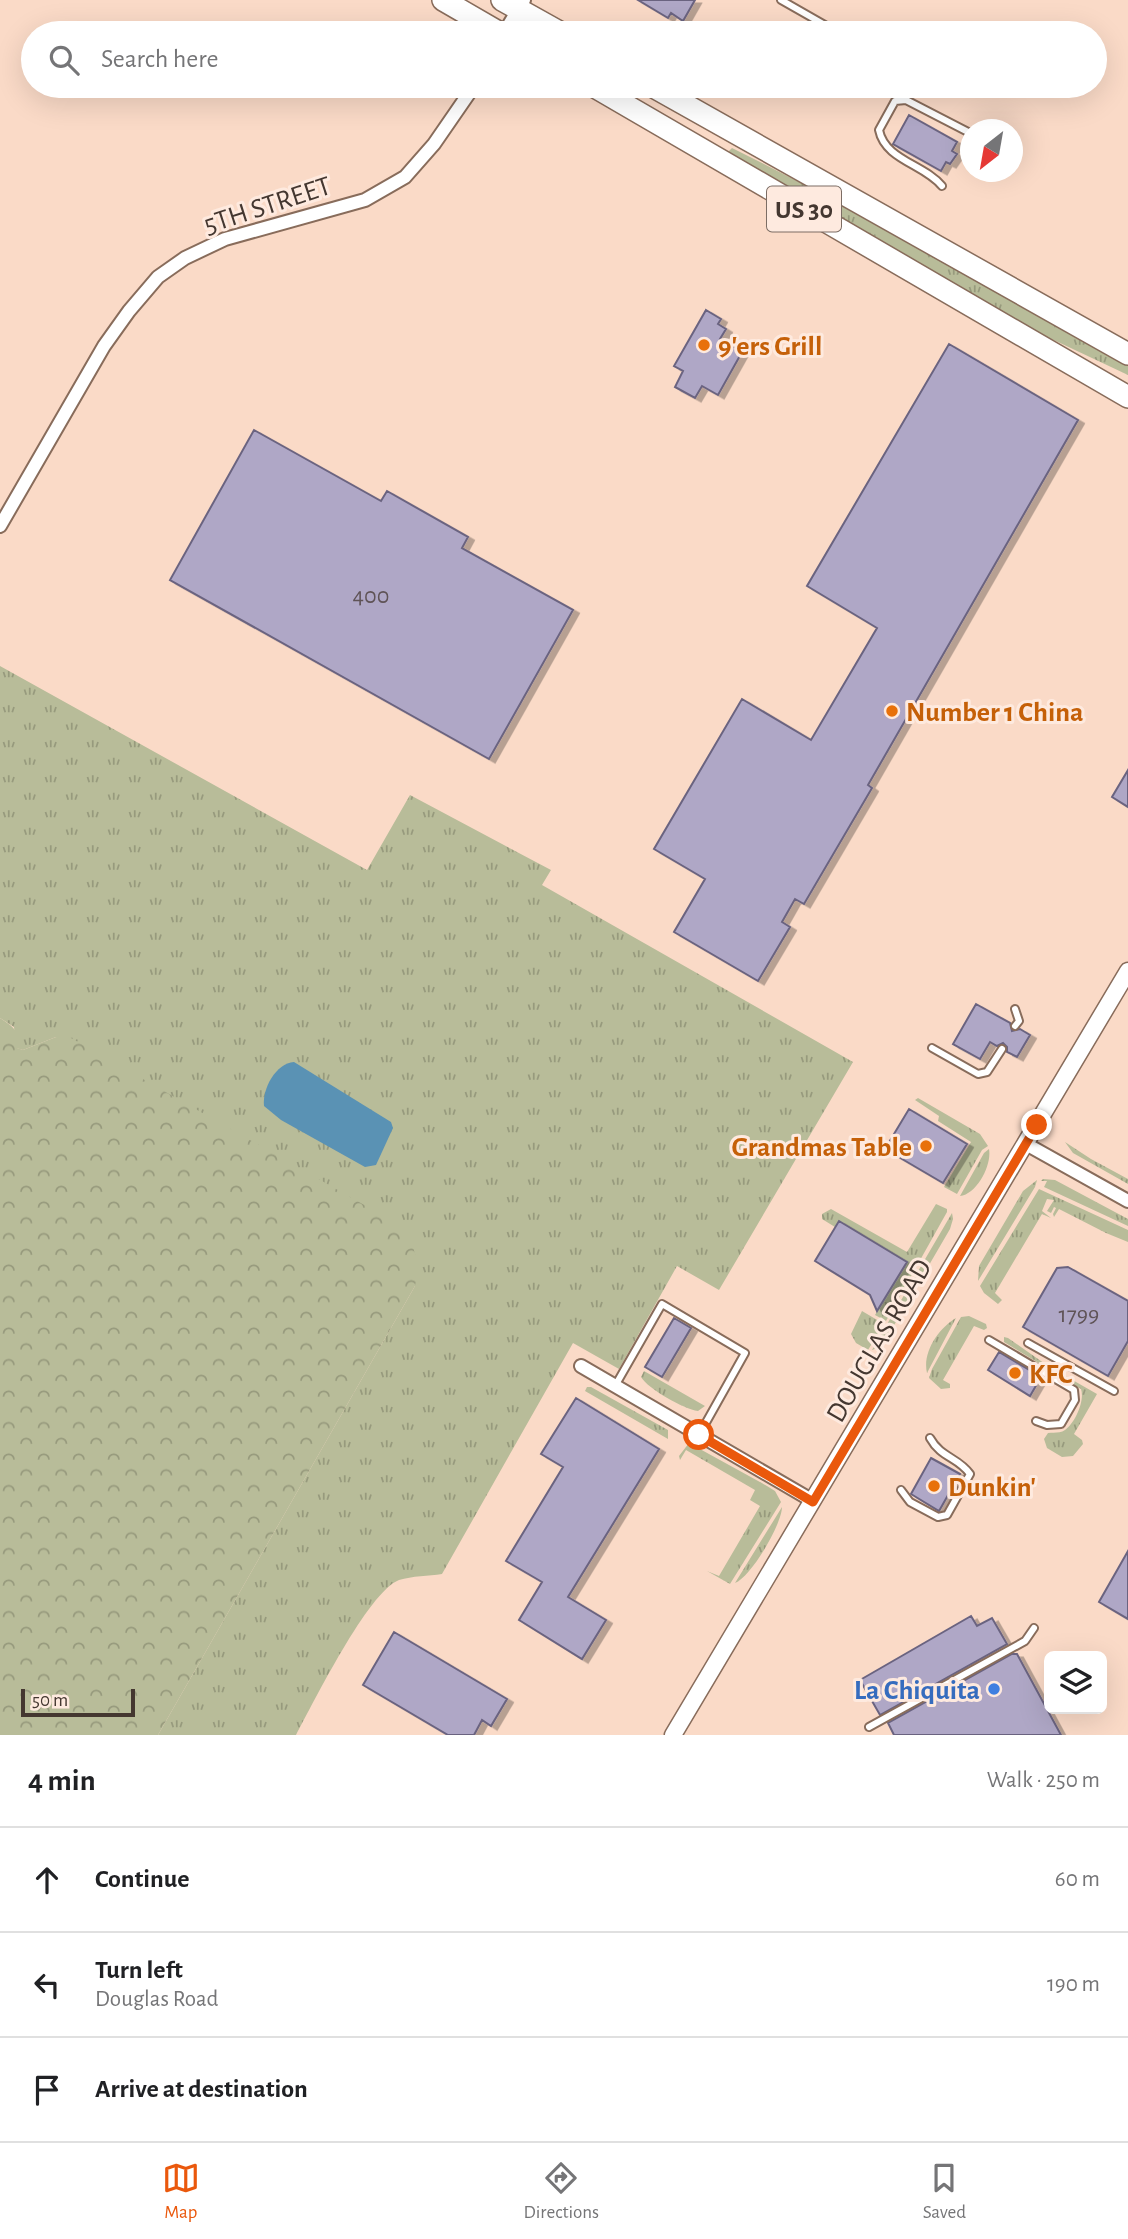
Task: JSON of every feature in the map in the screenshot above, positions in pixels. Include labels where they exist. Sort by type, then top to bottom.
[{"type":"main road","points":[[443,0],[481,21]]},
{"type":"main road","points":[[515,3],[543,21]]},
{"type":"main road","name":"US 30","points":[[614,98],[1128,397]]},
{"type":"main road","name":"US 30","points":[[673,98],[1128,354]]},
{"type":"street","points":[[507,21],[515,3]]},
{"type":"street","name":"5TH STREET","points":[[0,526],[104,346],[158,276],[185,258],[225,239],[366,200],[405,177],[434,144],[466,98]]},
{"type":"street","name":"DOUGLAS ROAD","points":[[673,1735],[1128,971]]},
{"type":"street","points":[[1026,1144],[1128,1201]]},
{"type":"street","points":[[581,1366],[813,1502]]},
{"type":"lane","points":[[781,0],[818,21]]},
{"type":"lane","points":[[942,186],[933,176],[887,148],[881,140],[879,130],[895,101],[906,100],[960,127]]},
{"type":"lane","points":[[1015,1009],[1019,1021],[1016,1026]]},
{"type":"lane","points":[[932,1048],[978,1074],[987,1072],[1002,1049]]},
{"type":"lane","points":[[615,1386],[662,1304],[744,1353],[699,1435]]},
{"type":"lane","points":[[989,1340],[1074,1390],[1075,1400],[1060,1424],[1047,1425],[1036,1421]]},
{"type":"lane","points":[[1028,1343],[1114,1391]]},
{"type":"lane","points":[[901,1490],[910,1502],[938,1517],[947,1515],[956,1502],[970,1474],[964,1466],[937,1450],[930,1438]]},
{"type":"lane","points":[[869,1727],[1026,1641],[1034,1628]]},
{"type":"green space","points":[[732,148],[882,227],[1128,366],[1128,375],[1024,326],[728,152]]},
{"type":"green space","points":[[0,666],[367,870],[410,795],[551,870],[542,885],[853,1062],[719,1290],[677,1266],[619,1369],[573,1343],[442,1574],[399,1580],[386,1589],[372,1605],[343,1650],[296,1735],[158,1735],[415,1286],[56,1037],[23,1050],[16,1048],[14,1027],[0,1018]]},
{"type":"green space","points":[[0,1018],[15,1030],[18,1037],[17,1048],[23,1050],[56,1037],[71,1038],[387,1218],[413,1247],[417,1264],[415,1286],[158,1735],[0,1735]]},
{"type":"green space","points":[[918,1098],[980,1134],[988,1146],[982,1150],[957,1194],[944,1187],[971,1142],[938,1121],[939,1116],[915,1100]]},
{"type":"green space","points":[[1065,1142],[1128,1179],[1128,1184],[1073,1153]]},
{"type":"green space","points":[[989,1149],[988,1163],[982,1178],[972,1190],[960,1196],[984,1153]]},
{"type":"green space","points":[[1037,1180],[978,1281],[979,1266],[1023,1191]]},
{"type":"green space","points":[[1055,1180],[1128,1219],[1128,1226],[1044,1187],[1047,1181],[1041,1181]]},
{"type":"green space","points":[[1039,1189],[1128,1230],[1128,1242],[1059,1209],[1054,1217],[1056,1208],[1054,1207],[1051,1213],[1047,1211],[1054,1200],[1047,1199],[1042,1211],[1051,1218],[1042,1214],[995,1293],[1002,1300],[998,1304],[984,1293],[980,1286]]},
{"type":"green space","points":[[936,1204],[947,1209],[947,1212],[886,1321],[875,1315],[906,1262],[839,1221],[835,1227],[822,1219],[822,1214],[831,1209],[907,1252]]},
{"type":"green space","points":[[952,1213],[950,1229],[882,1346],[872,1350]]},
{"type":"green space","points":[[862,1311],[884,1324],[868,1350],[856,1343],[851,1334]]},
{"type":"green space","points":[[969,1316],[986,1324],[987,1328],[984,1330],[974,1326],[943,1380],[950,1384],[950,1388],[941,1389],[929,1378],[932,1369],[961,1317]]},
{"type":"green space","points":[[956,1318],[927,1373],[927,1357],[933,1341]]},
{"type":"green space","points":[[1004,1337],[1097,1394],[1074,1434],[1083,1444],[1073,1456],[1062,1457],[1047,1448],[1044,1439],[1048,1433],[1063,1431],[1069,1427],[1080,1405],[1081,1389],[1004,1342]]},
{"type":"green space","points":[[644,1371],[705,1406],[698,1411],[667,1398],[645,1382],[641,1377]]},
{"type":"green space","points":[[587,1387],[668,1430],[668,1439],[585,1391]]},
{"type":"green space","points":[[689,1443],[775,1491],[781,1502],[730,1584],[707,1571],[719,1576],[760,1506],[750,1500],[755,1490],[686,1450],[680,1460],[679,1456]]},
{"type":"green space","points":[[782,1507],[777,1525],[764,1549],[749,1571],[735,1583]]},
{"type":"water","points":[[294,1062],[391,1122],[393,1128],[376,1165],[365,1167],[281,1120],[264,1106],[265,1092],[276,1072],[287,1063]]},
{"type":"building","points":[[638,0],[695,0],[683,21],[671,13],[668,18]]},
{"type":"building","points":[[909,115],[957,142],[952,151],[957,154],[950,164],[946,162],[941,171],[893,144]]},
{"type":"building","points":[[706,310],[721,319],[718,324],[726,329],[720,339],[742,352],[718,395],[702,386],[695,398],[675,387],[683,371],[674,366]]},
{"type":"building","points":[[949,344],[1078,420],[868,785],[872,788],[804,904],[795,899],[782,922],[790,927],[758,981],[674,932],[705,879],[654,849],[742,699],[811,740],[877,628],[807,586]]},
{"type":"building","points":[[254,430],[381,501],[387,491],[468,537],[462,548],[573,610],[489,759],[170,580]]},
{"type":"building","points":[[1128,770],[1128,807],[1112,797]]},
{"type":"building","points":[[976,1004],[1010,1023],[1012,1031],[1020,1029],[1030,1035],[1017,1057],[1007,1052],[1003,1043],[997,1046],[990,1042],[980,1059],[953,1044]]},
{"type":"building","name":"Grandmas Table","points":[[909,1109],[967,1144],[943,1183],[885,1149]]},
{"type":"building","points":[[839,1221],[907,1262],[877,1311],[870,1295],[815,1261]]},
{"type":"building","points":[[1068,1267],[1128,1301],[1128,1341],[1108,1376],[1023,1327],[1057,1268]]},
{"type":"building","points":[[674,1318],[691,1328],[662,1377],[645,1367]]},
{"type":"building","name":"KFC","points":[[999,1352],[1041,1377],[1030,1396],[988,1370]]},
{"type":"building","points":[[576,1398],[659,1449],[568,1597],[606,1620],[582,1659],[519,1620],[542,1582],[506,1561],[563,1467],[541,1454]]},
{"type":"building","name":"Dunkin'","points":[[931,1458],[960,1474],[939,1511],[911,1494]]},
{"type":"building","points":[[1128,1551],[1128,1619],[1099,1602]]},
{"type":"building","points":[[971,1616],[977,1626],[992,1618],[1007,1644],[880,1715],[860,1680]]},
{"type":"building","points":[[394,1632],[507,1699],[491,1726],[482,1720],[474,1735],[448,1735],[363,1685]]},
{"type":"building","name":"La Chiquita","points":[[1012,1654],[1017,1654],[1044,1704],[1044,1714],[1050,1714],[1061,1735],[894,1735],[888,1723]]},
{"type":"place","name":"9'ers Grill","points":[[704,345]]},
{"type":"place","name":"Number 1 China","points":[[892,711]]},
{"type":"place","name":"Grandmas Table","points":[[926,1146]]},
{"type":"place","name":"KFC","points":[[1015,1373]]},
{"type":"place","name":"Dunkin'","points":[[934,1486]]},
{"type":"place","name":"La Chiquita","points":[[994,1689]]},
{"type":"route","points":[[699,1435],[813,1502],[1037,1125]]}]
